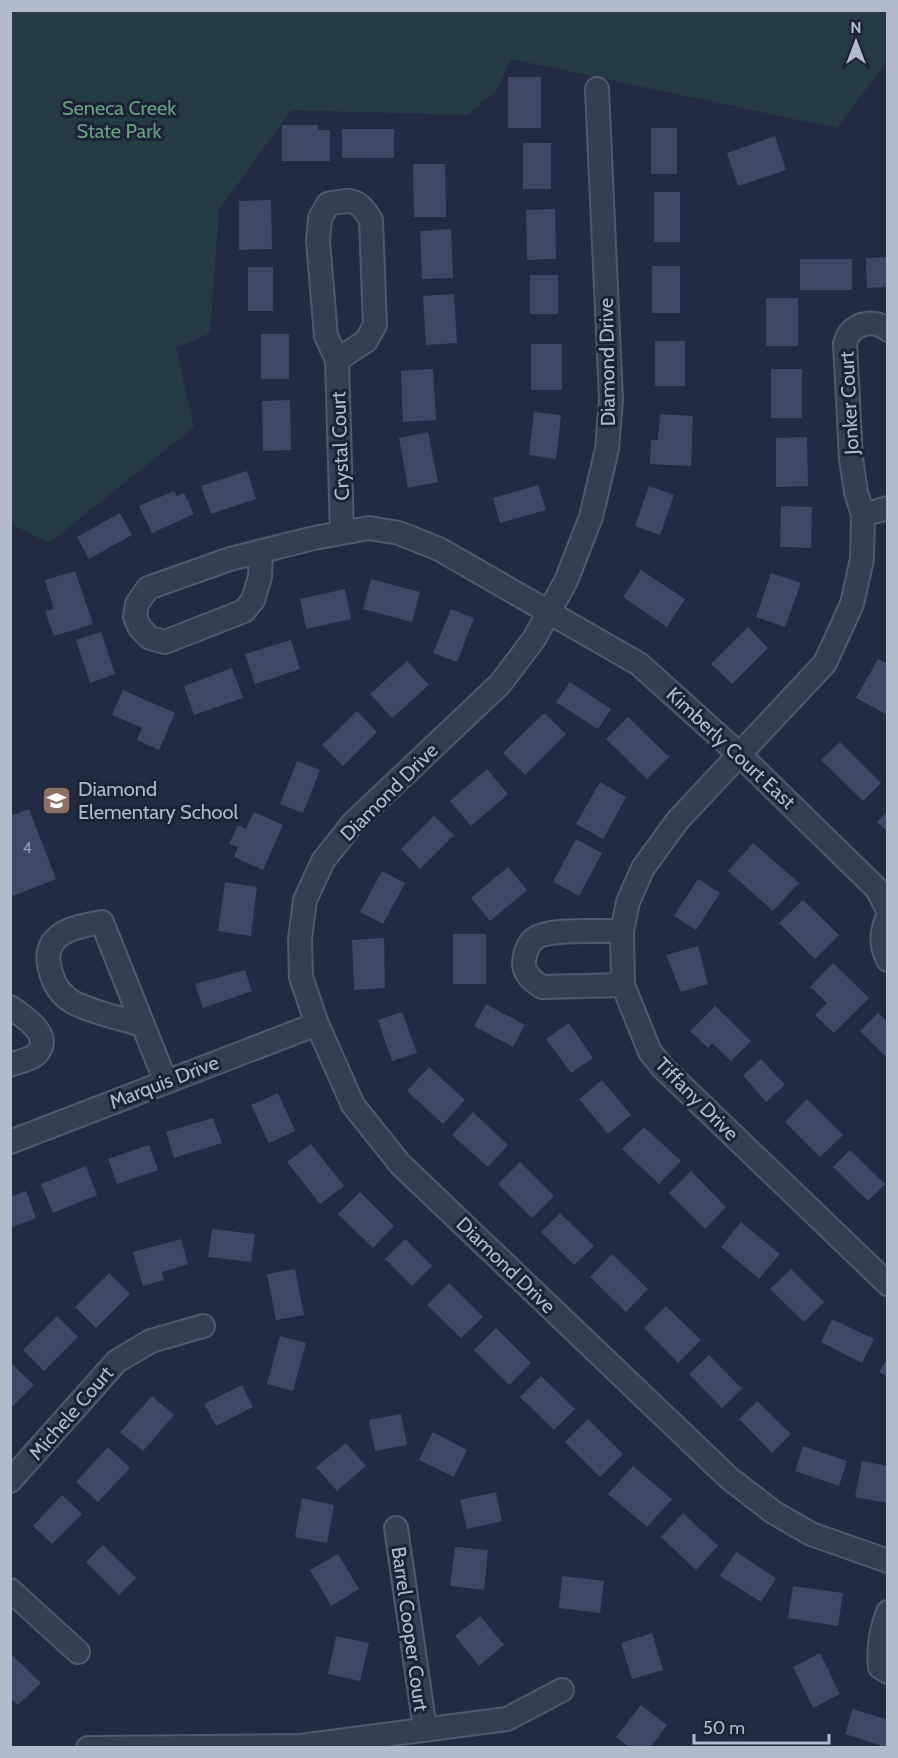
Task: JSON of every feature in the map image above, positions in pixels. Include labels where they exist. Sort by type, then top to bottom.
[{"type":"street","name":"Diamond Drive","points":[[597,89],[611,400],[607,449],[591,517],[551,611],[534,639],[500,684],[353,823],[323,861],[305,900],[300,939],[301,977],[317,1024],[353,1105],[400,1164],[729,1478],[773,1512],[811,1534],[888,1561]]},
{"type":"street","name":"Crystal Court","points":[[337,360],[366,341],[375,326],[371,219],[363,206],[348,199],[328,204],[320,218],[318,241],[326,336],[337,360],[342,532]]},
{"type":"street","name":"Jonker Court","points":[[740,755],[825,663],[852,604],[862,559],[863,515],[856,492],[851,459],[845,344],[847,334],[856,326],[872,324],[888,330]]},
{"type":"street","points":[[863,515],[888,508]]},
{"type":"street","name":"Kimberly Court East","points":[[261,552],[260,577],[253,600],[244,611],[165,642],[150,638],[140,628],[135,618],[137,604],[148,588],[230,559],[342,532],[369,528],[399,533],[439,549],[551,611],[639,664],[740,755],[877,889],[888,910]]},
{"type":"street","name":"Tiffany Drive","points":[[740,755],[678,820],[643,868],[628,902],[622,932],[623,985],[650,1052],[663,1068],[888,1284]]},
{"type":"street","points":[[888,916],[882,930],[882,947],[888,960]]},
{"type":"street","points":[[142,1025],[70,1001],[56,989],[48,965],[48,949],[59,936],[74,927],[102,922],[165,1080]]},
{"type":"street","points":[[622,932],[549,933],[533,939],[526,952],[524,967],[531,980],[542,987],[623,985]]},
{"type":"street","points":[[10,1007],[37,1027],[41,1035],[39,1048],[33,1056],[10,1065]]},
{"type":"street","name":"Marquis Drive","points":[[10,1142],[165,1080],[317,1024]]},
{"type":"street","name":"Michele Court","points":[[10,1481],[117,1361],[151,1341],[203,1326]]},
{"type":"street","name":"Barrel Cooper Court","points":[[396,1528],[425,1729]]},
{"type":"street","points":[[10,1590],[78,1652]]},
{"type":"street","points":[[888,1611],[881,1632],[879,1654],[880,1667],[888,1672]]},
{"type":"street","points":[[88,1748],[300,1746],[507,1719],[562,1690]]},
{"type":"green space","name":"Seneca Creek State Park","points":[[10,11],[887,11],[887,61],[837,128],[511,59],[498,88],[468,115],[291,110],[219,210],[210,333],[176,348],[194,427],[49,543],[11,524]]},
{"type":"building","points":[[508,77],[541,77],[541,128],[508,128]]},
{"type":"building","points":[[282,125],[318,125],[318,130],[330,130],[330,161],[282,161]]},
{"type":"building","points":[[651,128],[677,128],[677,174],[651,174]]},
{"type":"building","points":[[342,129],[394,129],[394,158],[342,158]]},
{"type":"building","points":[[775,136],[786,170],[738,186],[727,153]]},
{"type":"building","points":[[523,143],[551,143],[551,189],[523,189]]},
{"type":"building","points":[[413,164],[445,164],[446,217],[414,217]]},
{"type":"building","points":[[654,192],[680,192],[680,242],[654,242]]},
{"type":"building","points":[[271,200],[272,249],[239,250],[239,201]]},
{"type":"building","points":[[555,209],[556,259],[527,260],[526,210]]},
{"type":"building","points":[[451,229],[453,278],[422,279],[420,231]]},
{"type":"building","points":[[888,257],[888,287],[867,288],[866,258]]},
{"type":"building","points":[[800,259],[852,259],[852,290],[800,290]]},
{"type":"building","points":[[652,266],[680,266],[680,313],[652,313]]},
{"type":"building","points":[[248,267],[273,267],[273,311],[248,311]]},
{"type":"building","points":[[530,275],[558,275],[558,314],[530,314]]},
{"type":"building","points":[[454,294],[457,343],[426,345],[423,296]]},
{"type":"building","points":[[766,298],[798,298],[798,346],[766,346]]},
{"type":"building","points":[[261,334],[289,334],[289,379],[261,379]]},
{"type":"building","points":[[655,341],[685,341],[685,386],[655,386]]},
{"type":"building","points":[[531,344],[562,344],[562,390],[531,390]]},
{"type":"building","points":[[433,369],[436,420],[403,422],[401,371]]},
{"type":"building","points":[[771,369],[802,369],[802,418],[771,418]]},
{"type":"building","points":[[290,400],[291,450],[263,451],[262,401]]},
{"type":"building","points":[[534,412],[561,415],[556,459],[529,455]]},
{"type":"building","points":[[660,414],[693,416],[691,466],[650,464],[651,440],[658,440]]},
{"type":"building","points":[[428,432],[438,482],[408,488],[399,438]]},
{"type":"building","points":[[807,437],[808,486],[776,487],[776,438]]},
{"type":"building","points":[[247,471],[256,499],[211,514],[201,486]]},
{"type":"building","points":[[538,485],[546,510],[500,523],[493,498]]},
{"type":"building","points":[[649,486],[674,495],[660,535],[635,526]]},
{"type":"building","points":[[174,491],[177,496],[184,493],[194,514],[152,533],[139,506]]},
{"type":"building","points":[[781,506],[812,507],[811,548],[780,547]]},
{"type":"building","points":[[120,513],[132,535],[89,559],[77,537]]},
{"type":"building","points":[[641,570],[685,599],[667,627],[623,597]]},
{"type":"building","points":[[75,571],[93,624],[54,636],[45,611],[54,609],[45,580]]},
{"type":"building","points":[[771,573],[801,583],[785,627],[756,617]]},
{"type":"building","points":[[371,579],[420,592],[412,622],[363,609]]},
{"type":"building","points":[[345,589],[351,619],[306,629],[300,599]]},
{"type":"building","points":[[451,609],[474,618],[457,662],[433,653]]},
{"type":"building","points":[[748,627],[768,648],[732,684],[711,664]]},
{"type":"building","points":[[101,632],[115,674],[90,683],[76,640]]},
{"type":"building","points":[[291,640],[300,669],[255,684],[245,654]]},
{"type":"building","points":[[878,659],[888,664],[886,714],[856,698]]},
{"type":"building","points":[[407,661],[429,685],[392,718],[370,694]]},
{"type":"building","points":[[232,668],[243,698],[194,715],[184,686]]},
{"type":"building","points":[[570,682],[611,709],[598,729],[556,702]]},
{"type":"building","points":[[123,690],[175,713],[159,750],[137,740],[142,728],[112,715]]},
{"type":"building","points":[[357,711],[377,732],[343,766],[322,745]]},
{"type":"building","points":[[544,713],[566,734],[525,775],[503,753]]},
{"type":"building","points":[[628,717],[669,757],[647,779],[606,739]]},
{"type":"building","points":[[840,742],[881,783],[863,801],[821,760]]},
{"type":"building","points":[[297,761],[320,770],[303,813],[280,804]]},
{"type":"building","points":[[487,769],[508,794],[471,826],[450,801]]},
{"type":"building","points":[[600,782],[626,797],[603,839],[576,824]]},
{"type":"building","points":[[10,809],[13,815],[29,809],[56,879],[10,897]]},
{"type":"building","points":[[888,811],[888,832],[877,822]]},
{"type":"building","points":[[254,812],[283,825],[263,870],[234,857],[238,847],[229,844],[238,825],[246,829]]},
{"type":"building","points":[[434,816],[454,835],[420,869],[401,849]]},
{"type":"building","points":[[576,839],[602,853],[579,896],[553,882]]},
{"type":"building","points":[[753,843],[799,883],[773,911],[728,871]]},
{"type":"building","points":[[508,867],[527,890],[490,921],[471,898]]},
{"type":"building","points":[[382,871],[405,883],[383,924],[360,912]]},
{"type":"building","points":[[698,879],[720,893],[696,930],[674,916]]},
{"type":"building","points":[[225,882],[257,887],[251,936],[218,931]]},
{"type":"building","points":[[803,900],[839,935],[815,959],[779,923]]},
{"type":"building","points":[[453,934],[486,934],[486,984],[453,984]]},
{"type":"building","points":[[384,938],[385,988],[354,990],[352,940]]},
{"type":"building","points":[[698,946],[708,984],[681,992],[666,955]]},
{"type":"building","points":[[833,963],[869,998],[834,1033],[815,1015],[827,1003],[810,987]]},
{"type":"building","points":[[245,970],[252,991],[203,1008],[195,984]]},
{"type":"building","points":[[486,1004],[525,1025],[513,1047],[474,1026]]},
{"type":"building","points":[[715,1006],[751,1041],[731,1061],[712,1043],[708,1048],[690,1031]]},
{"type":"building","points":[[402,1012],[417,1053],[392,1061],[378,1020]]},
{"type":"building","points":[[878,1013],[888,1022],[888,1059],[860,1031]]},
{"type":"building","points":[[569,1023],[593,1058],[571,1073],[546,1039]]},
{"type":"building","points":[[761,1059],[785,1085],[766,1102],[743,1075]]},
{"type":"building","points":[[429,1067],[465,1100],[443,1124],[407,1091]]},
{"type":"building","points":[[602,1080],[631,1115],[608,1134],[579,1099]]},
{"type":"building","points":[[278,1093],[295,1131],[269,1143],[251,1105]]},
{"type":"building","points":[[807,1099],[843,1135],[820,1157],[785,1122]]},
{"type":"building","points":[[473,1112],[508,1145],[488,1167],[452,1135]]},
{"type":"building","points":[[213,1118],[222,1143],[174,1158],[166,1132]]},
{"type":"building","points":[[644,1127],[681,1161],[659,1184],[622,1149]]},
{"type":"building","points":[[311,1144],[344,1186],[320,1204],[287,1162]]},
{"type":"building","points":[[149,1145],[158,1170],[117,1184],[108,1159]]},
{"type":"building","points":[[850,1150],[885,1184],[868,1201],[833,1167]]},
{"type":"building","points":[[520,1162],[554,1196],[532,1218],[498,1184]]},
{"type":"building","points":[[86,1166],[97,1195],[53,1213],[41,1184]]},
{"type":"building","points":[[691,1171],[726,1207],[705,1229],[669,1193]]},
{"type":"building","points":[[26,1191],[36,1218],[10,1228],[10,1197]]},
{"type":"building","points":[[360,1192],[394,1226],[373,1248],[338,1214]]},
{"type":"building","points":[[560,1213],[594,1246],[574,1265],[541,1232]]},
{"type":"building","points":[[741,1222],[780,1254],[759,1279],[721,1247]]},
{"type":"building","points":[[212,1229],[255,1234],[251,1262],[208,1257]]},
{"type":"building","points":[[181,1239],[188,1264],[162,1272],[164,1280],[143,1286],[133,1252]]},
{"type":"building","points":[[405,1239],[432,1266],[412,1286],[385,1259]]},
{"type":"building","points":[[612,1254],[648,1289],[626,1312],[590,1277]]},
{"type":"building","points":[[295,1269],[304,1315],[276,1320],[267,1274]]},
{"type":"building","points":[[791,1269],[824,1302],[804,1322],[770,1289]]},
{"type":"building","points":[[109,1273],[130,1294],[96,1328],[75,1307]]},
{"type":"building","points":[[449,1283],[483,1317],[461,1338],[427,1305]]},
{"type":"building","points":[[666,1306],[701,1340],[678,1363],[644,1328]]},
{"type":"building","points":[[57,1316],[78,1337],[44,1371],[23,1350]]},
{"type":"building","points":[[832,1319],[874,1339],[862,1363],[821,1342]]},
{"type":"building","points":[[496,1328],[531,1363],[509,1385],[474,1350]]},
{"type":"building","points":[[280,1336],[306,1343],[293,1391],[267,1384]]},
{"type":"building","points":[[709,1355],[742,1389],[722,1408],[689,1374]]},
{"type":"building","points":[[888,1357],[888,1377],[879,1372]]},
{"type":"building","points":[[12,1364],[34,1385],[10,1409],[10,1366]]},
{"type":"building","points":[[541,1376],[575,1409],[554,1430],[520,1397]]},
{"type":"building","points":[[242,1385],[253,1407],[216,1426],[204,1404]]},
{"type":"building","points":[[152,1396],[174,1415],[143,1451],[120,1432]]},
{"type":"building","points":[[757,1401],[791,1434],[772,1453],[739,1419]]},
{"type":"building","points":[[401,1414],[407,1445],[375,1451],[369,1420]]},
{"type":"building","points":[[588,1419],[623,1454],[600,1477],[565,1442]]},
{"type":"building","points":[[433,1432],[467,1450],[454,1477],[419,1460]]},
{"type":"building","points":[[346,1443],[366,1466],[337,1491],[316,1467]]},
{"type":"building","points":[[803,1446],[847,1461],[839,1486],[795,1471]]},
{"type":"building","points":[[108,1447],[130,1468],[98,1502],[76,1482]]},
{"type":"building","points":[[862,1461],[888,1466],[888,1503],[855,1497]]},
{"type":"building","points":[[633,1466],[672,1499],[647,1527],[608,1494]]},
{"type":"building","points":[[496,1492],[502,1521],[467,1529],[460,1500]]},
{"type":"building","points":[[62,1495],[82,1514],[52,1544],[33,1526]]},
{"type":"building","points":[[302,1498],[334,1505],[327,1543],[295,1537]]},
{"type":"building","points":[[683,1513],[718,1546],[696,1570],[661,1537]]},
{"type":"building","points":[[103,1545],[136,1578],[119,1595],[86,1562]]},
{"type":"building","points":[[455,1547],[488,1550],[484,1590],[450,1586]]},
{"type":"building","points":[[736,1552],[776,1578],[761,1602],[720,1576]]},
{"type":"building","points":[[338,1554],[359,1589],[331,1606],[310,1570]]},
{"type":"building","points":[[562,1576],[604,1581],[600,1613],[559,1608]]},
{"type":"building","points":[[793,1586],[843,1593],[838,1626],[788,1618]]},
{"type":"building","points":[[480,1616],[504,1645],[479,1666],[455,1636]]},
{"type":"building","points":[[652,1633],[663,1670],[632,1679],[621,1643]]},
{"type":"building","points":[[336,1636],[369,1643],[360,1681],[328,1674]]},
{"type":"building","points":[[10,1653],[41,1683],[18,1705],[10,1698]]},
{"type":"building","points":[[820,1653],[840,1694],[813,1708],[793,1667]]},
{"type":"building","points":[[641,1705],[667,1725],[650,1748],[630,1748],[616,1737]]},
{"type":"building","points":[[853,1709],[888,1720],[888,1748],[845,1734]]},
{"type":"place","name":"Diamond Elementary School","points":[[57,800]]}]
